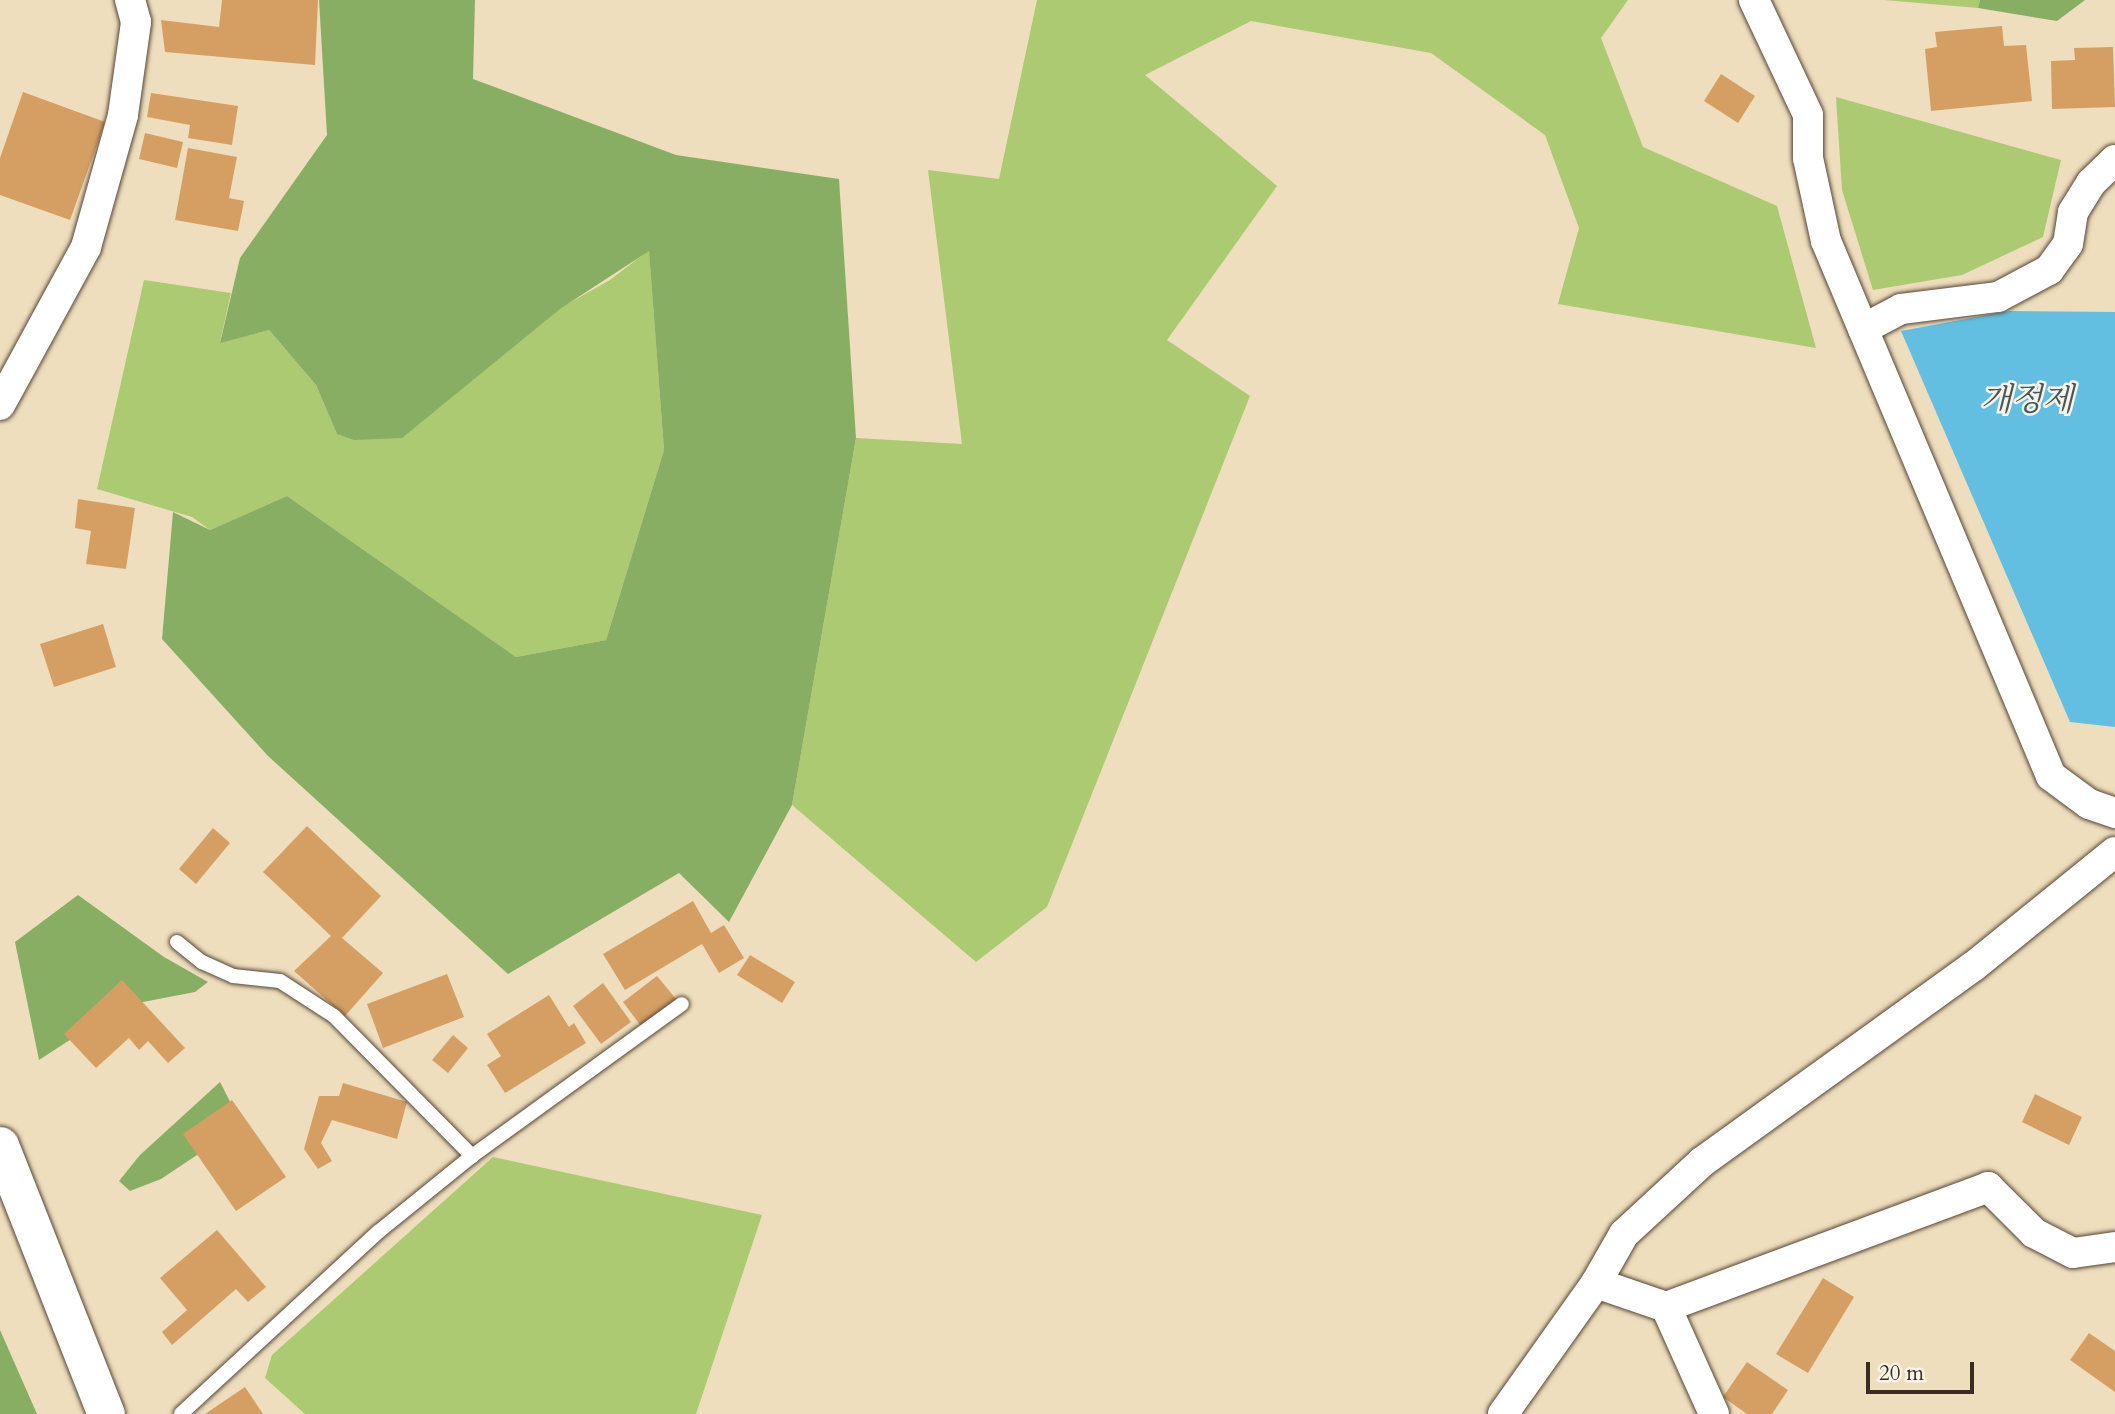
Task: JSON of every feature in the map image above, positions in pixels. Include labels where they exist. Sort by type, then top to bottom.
[{"type":"street","points":[[0,405],[86,247],[122,115],[136,22],[130,0]]},
{"type":"street","points":[[1754,0],[1808,116],[1808,158],[1818,215],[1863,329],[2051,776],[2089,804],[2115,813]]},
{"type":"street","points":[[1863,329],[1901,309],[1998,297],[2049,270],[2068,244],[2073,212],[2085,193],[2115,160]]},
{"type":"street","points":[[1503,1414],[1596,1283],[1624,1234],[1702,1162],[1974,966],[2115,852]]},
{"type":"street","points":[[0,1145],[106,1414]]},
{"type":"street","points":[[1596,1283],[1666,1307],[1988,1187],[2034,1233],[2073,1252],[2115,1247]]},
{"type":"street","points":[[1666,1307],[1714,1414]]},
{"type":"lane","points":[[177,942],[202,962],[233,976],[280,981],[334,1016],[472,1156]]},
{"type":"lane","points":[[181,1414],[378,1232],[472,1156],[682,1003]]},
{"type":"green space","points":[[319,0],[475,0],[473,79],[676,155],[839,179],[856,438],[792,805],[729,922],[679,873],[508,974],[268,756],[162,639],[173,512],[210,530],[287,496],[516,657],[606,640],[664,450],[649,251],[560,309],[402,438],[354,440],[337,434],[316,385],[269,330],[220,343],[240,258],[327,135]]},
{"type":"green space","points":[[1037,0],[1628,0],[1601,38],[1643,147],[1777,206],[1816,348],[1558,304],[1579,228],[1545,135],[1431,53],[1251,21],[1145,75],[1277,186],[1167,340],[1250,396],[1047,907],[976,962],[792,805],[856,438],[962,444],[928,170],[999,179]]},
{"type":"green space","points":[[1884,0],[1980,0],[1978,8]]},
{"type":"green space","points":[[1980,0],[2085,0],[2057,21],[1978,8]]},
{"type":"green space","points":[[1836,97],[2061,160],[2043,237],[1962,275],[1873,290],[1842,190]]},
{"type":"green space","points":[[649,250],[664,450],[606,640],[516,657],[287,496],[210,530],[192,517],[97,489],[144,280],[231,293],[220,342],[269,330],[316,385],[337,434],[610,280]]},
{"type":"green space","points":[[78,895],[164,957],[208,982],[195,992],[122,1006],[39,1060],[15,942]]},
{"type":"green space","points":[[220,1082],[239,1119],[224,1137],[161,1179],[130,1191],[119,1181],[140,1155]]},
{"type":"green space","points":[[493,1157],[762,1215],[696,1414],[305,1414],[265,1378],[272,1355]]},
{"type":"green space","points":[[0,1330],[37,1414],[0,1414]]},
{"type":"water","name":"개정제","points":[[2009,311],[2115,312],[2115,727],[2070,722],[1901,331]]},
{"type":"building","points":[[222,0],[318,0],[315,65],[165,52],[161,20],[219,27]]},
{"type":"building","points":[[2002,26],[2004,46],[2026,45],[2032,101],[1931,111],[1925,49],[1937,47],[1935,32]]},
{"type":"building","points":[[2113,47],[2115,107],[2052,109],[2051,61],[2075,60],[2074,48]]},
{"type":"building","points":[[1721,74],[1755,96],[1738,123],[1704,101]]},
{"type":"building","points":[[23,92],[105,122],[70,220],[0,195],[0,158]]},
{"type":"building","points":[[151,93],[238,106],[232,145],[188,138],[190,125],[147,117]]},
{"type":"building","points":[[145,133],[183,142],[177,168],[139,159]]},
{"type":"building","points":[[188,148],[237,157],[229,198],[244,201],[238,231],[175,220]]},
{"type":"building","points":[[78,499],[135,508],[126,569],[86,564],[91,531],[75,528]]},
{"type":"building","points":[[103,624],[116,667],[54,687],[40,644]]},
{"type":"building","points":[[307,826],[381,896],[342,938],[383,973],[345,1016],[294,971],[331,936],[263,872]]},
{"type":"building","points":[[213,828],[230,843],[196,884],[179,869]]},
{"type":"building","points":[[693,901],[711,933],[724,925],[744,958],[719,973],[702,944],[625,990],[603,954]]},
{"type":"building","points":[[750,955],[795,982],[782,1003],[737,975]]},
{"type":"building","points":[[447,974],[464,1017],[383,1048],[367,1004]]},
{"type":"building","points":[[657,976],[676,999],[641,1026],[623,1002]]},
{"type":"building","points":[[122,980],[185,1048],[168,1063],[148,1041],[139,1050],[129,1038],[96,1068],[64,1034]]},
{"type":"building","points":[[603,983],[631,1022],[601,1044],[573,1006]]},
{"type":"building","points":[[549,995],[569,1027],[574,1023],[586,1043],[505,1093],[487,1065],[501,1056],[487,1034]]},
{"type":"building","points":[[453,1035],[468,1048],[448,1073],[432,1060]]},
{"type":"building","points":[[343,1083],[407,1102],[397,1139],[332,1120],[321,1143],[332,1161],[318,1169],[304,1149],[319,1096],[339,1096]]},
{"type":"building","points":[[2035,1094],[2082,1117],[2069,1145],[2022,1122]]},
{"type":"building","points":[[232,1100],[286,1177],[236,1211],[183,1134]]},
{"type":"building","points":[[217,1230],[266,1287],[248,1302],[236,1289],[172,1345],[162,1332],[187,1310],[160,1278]]},
{"type":"building","points":[[1823,1278],[1854,1297],[1808,1373],[1776,1354]]},
{"type":"building","points":[[2089,1333],[2115,1351],[2115,1392],[2070,1360]]},
{"type":"building","points":[[1747,1362],[1788,1390],[1772,1414],[1747,1414],[1723,1397]]},
{"type":"building","points":[[245,1387],[263,1414],[205,1414]]}]
